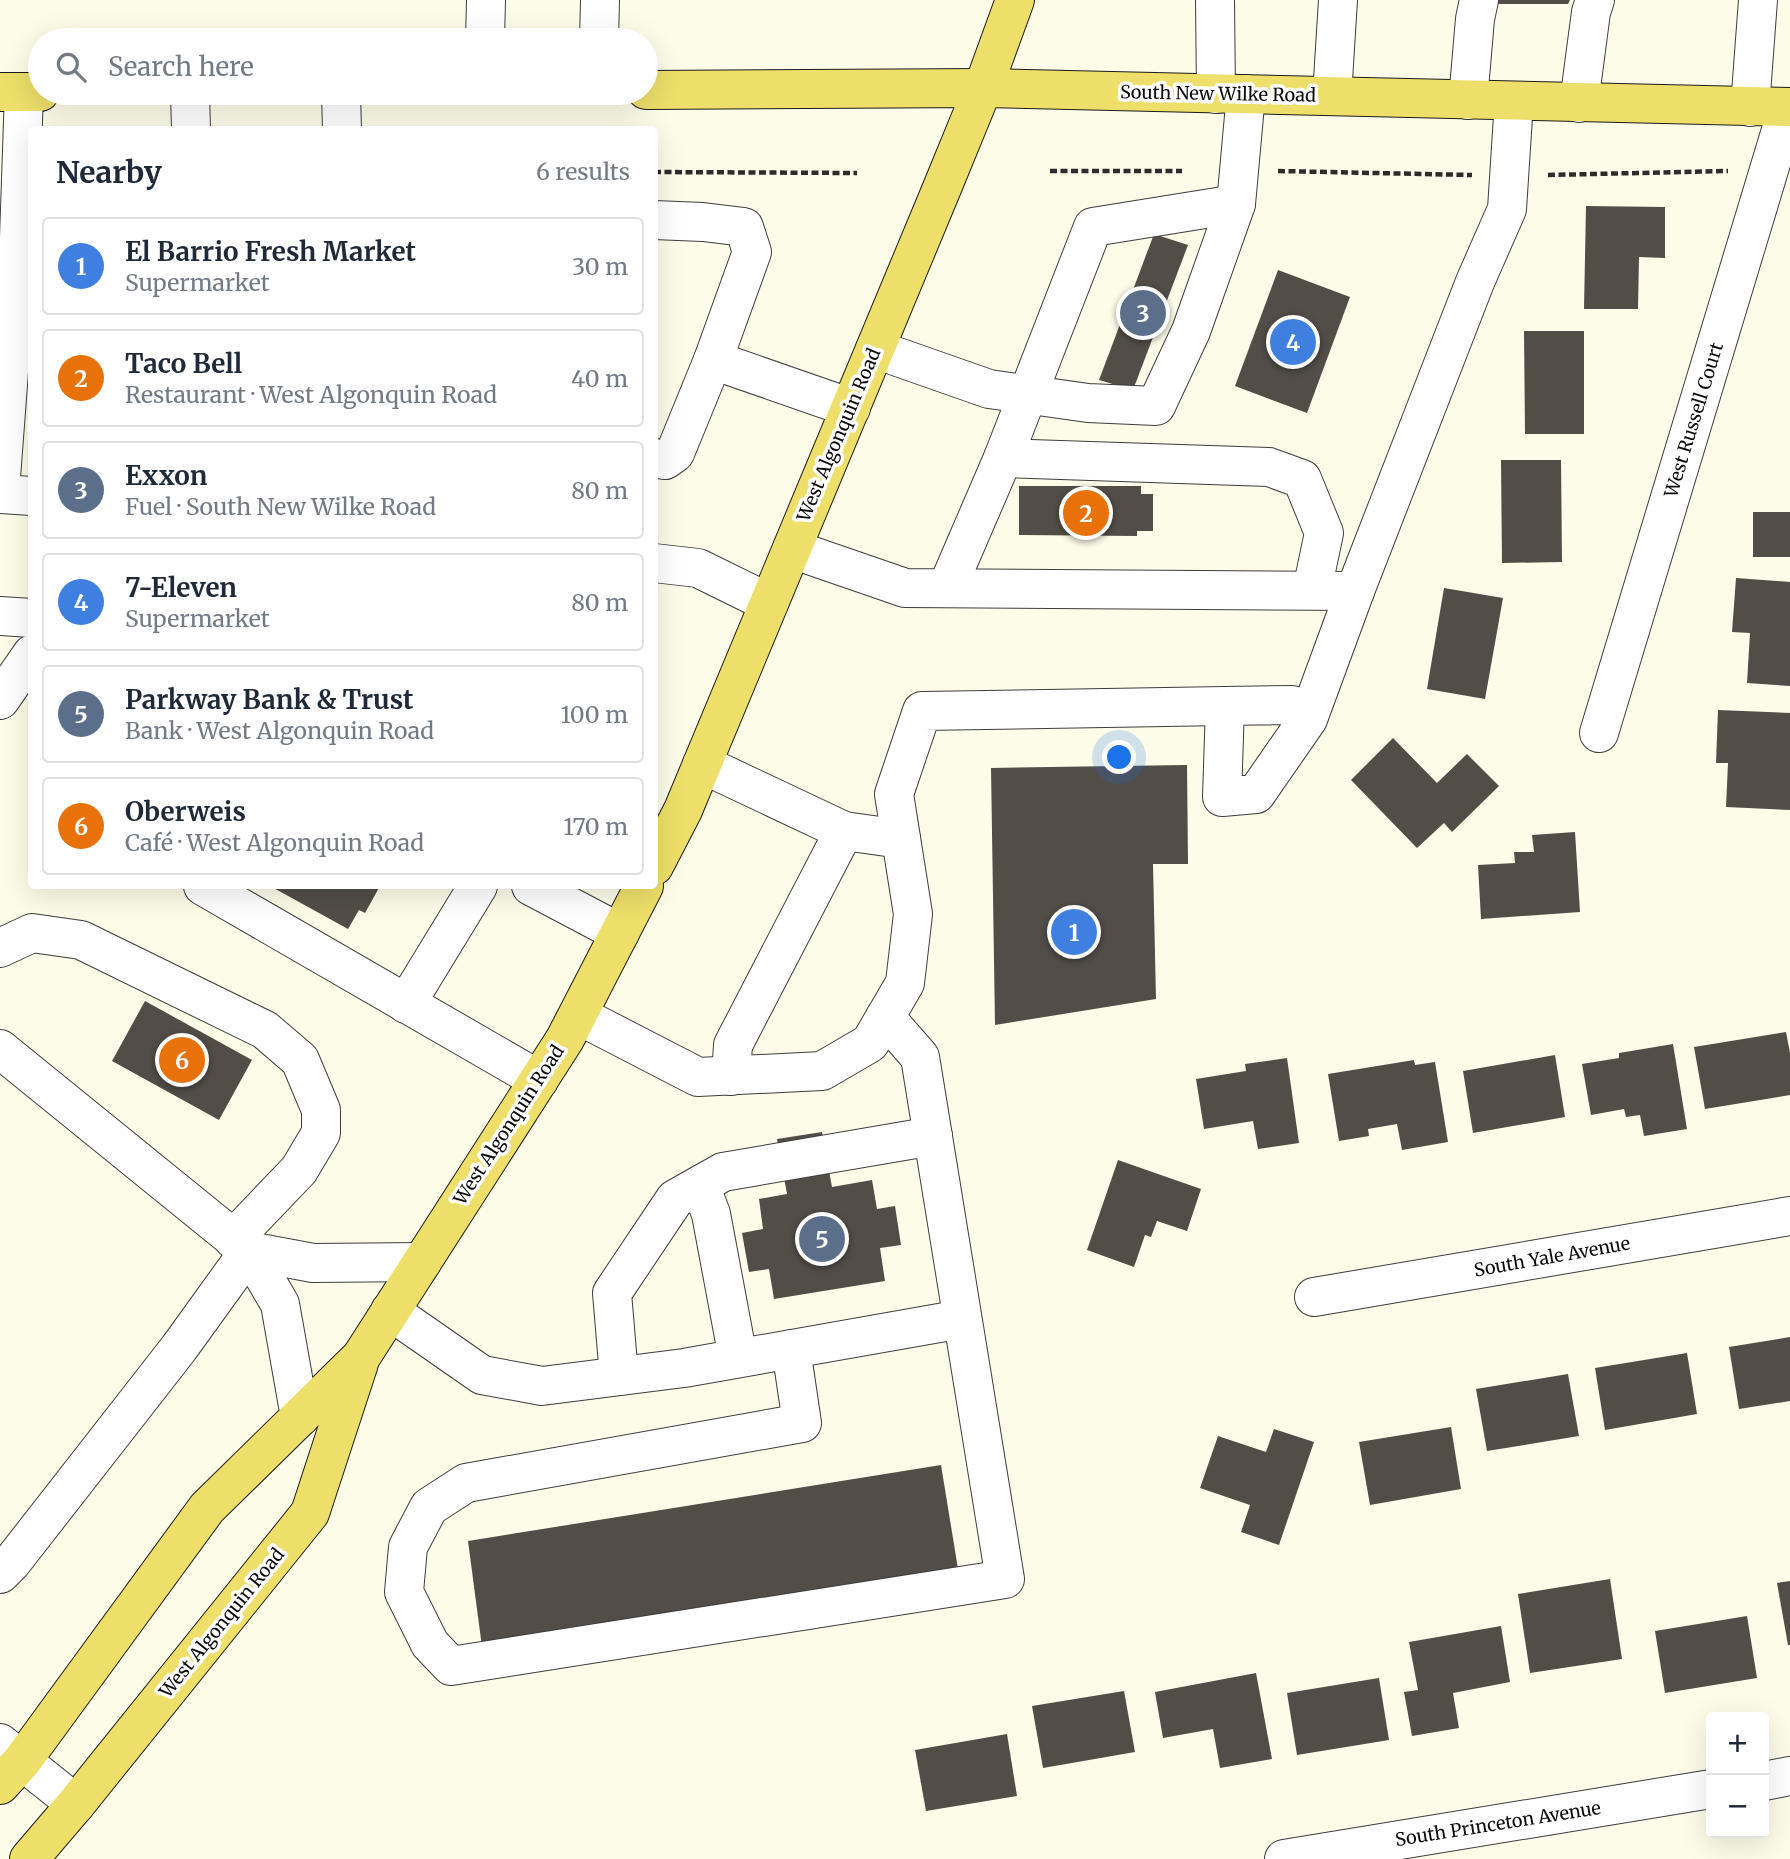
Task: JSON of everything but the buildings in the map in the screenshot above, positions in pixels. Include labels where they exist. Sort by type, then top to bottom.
[{"type":"main road","name":"West Algonquin Road","points":[[658,858],[683,810],[851,408],[984,88],[1015,0]]},
{"type":"main road","name":"South New Wilke Road","points":[[658,90],[984,88],[1789,107]]},
{"type":"main road","name":"West Algonquin Road","points":[[7,1763],[207,1508],[361,1357],[539,1080],[578,1014],[642,889]]},
{"type":"main road","name":"West Algonquin Road","points":[[29,1859],[310,1513],[361,1357]]},
{"type":"street","points":[[485,28],[486,0]]},
{"type":"street","points":[[599,28],[600,0]]},
{"type":"street","points":[[875,349],[989,389],[1088,403],[1156,406],[1191,331],[1238,187],[1231,94],[1215,0]]},
{"type":"street","points":[[1332,96],[1338,0]]},
{"type":"street","points":[[1468,100],[1479,0]]},
{"type":"street","points":[[1579,103],[1591,12],[1595,0]]},
{"type":"street","points":[[1750,107],[1758,0]]},
{"type":"street","points":[[21,92],[25,238],[0,493],[28,496]]},
{"type":"street","points":[[1225,706],[1222,797],[1256,794],[1308,719],[1475,282],[1507,209],[1514,101]]},
{"type":"street","points":[[190,105],[191,126]]},
{"type":"street","points":[[341,105],[342,126]]},
{"type":"street","name":"West Russell Court","points":[[1599,733],[1789,107]]},
{"type":"street","points":[[947,588],[1003,458],[1093,227],[1238,187]]},
{"type":"street","points":[[658,220],[744,227],[752,252],[713,360],[675,453],[665,460],[658,459]]},
{"type":"street","points":[[713,360],[851,408]]},
{"type":"street","points":[[1003,458],[1269,467],[1302,478],[1325,533],[1312,590]]},
{"type":"street","points":[[792,548],[905,588],[1355,591]]},
{"type":"street","points":[[658,563],[698,568],[769,603]]},
{"type":"street","points":[[0,616],[28,618]]},
{"type":"street","points":[[0,700],[28,660]]},
{"type":"street","points":[[578,1014],[698,1077],[822,1071],[870,1043],[905,983],[913,914],[894,794],[922,710],[1292,705],[1310,710]]},
{"type":"street","points":[[702,764],[844,831],[901,839]]},
{"type":"street","points":[[731,1076],[733,1045],[844,831]]},
{"type":"street","points":[[208,889],[539,1080]]},
{"type":"street","points":[[406,1003],[476,889]]},
{"type":"street","points":[[537,889],[620,933]]},
{"type":"street","points":[[0,948],[32,933],[81,940],[265,1030],[300,1060],[321,1110],[321,1132],[299,1170],[241,1245],[179,1348],[0,1574]]},
{"type":"street","points":[[791,1349],[802,1423],[466,1483],[429,1507],[408,1547],[404,1592],[430,1644],[451,1666],[1005,1579],[920,1057],[885,1017]]},
{"type":"street","points":[[0,1049],[241,1245],[280,1304],[300,1417]]},
{"type":"street","points":[[619,1376],[612,1293],[675,1199],[723,1172],[933,1136]]},
{"type":"street","points":[[700,1185],[711,1214],[738,1358]]},
{"type":"street","name":"South Yale Avenue","points":[[1314,1297],[1790,1216]]},
{"type":"street","points":[[241,1245],[313,1263],[422,1262]]},
{"type":"street","points":[[390,1311],[482,1375],[542,1386],[684,1368],[962,1319]]},
{"type":"street","points":[[7,1763],[76,1804]]},
{"type":"street","points":[[1769,1779],[1790,1776]]},
{"type":"street","name":"South Princeton Avenue","points":[[1284,1859],[1706,1790]]},
{"type":"path","points":[[1050,171],[1238,187],[1509,176],[1770,170]]},
{"type":"path","points":[[658,172],[857,173]]},
{"type":"place","name":"Exxon","points":[[1143,313]]},
{"type":"place","name":"7-Eleven","points":[[1293,342]]},
{"type":"place","name":"Taco Bell","points":[[1086,513]]},
{"type":"place","name":"El Barrio Fresh Market","points":[[1074,932]]},
{"type":"place","name":"Oberweis","points":[[182,1060]]},
{"type":"place","name":"Parkway Bank & Trust","points":[[822,1239]]}]
